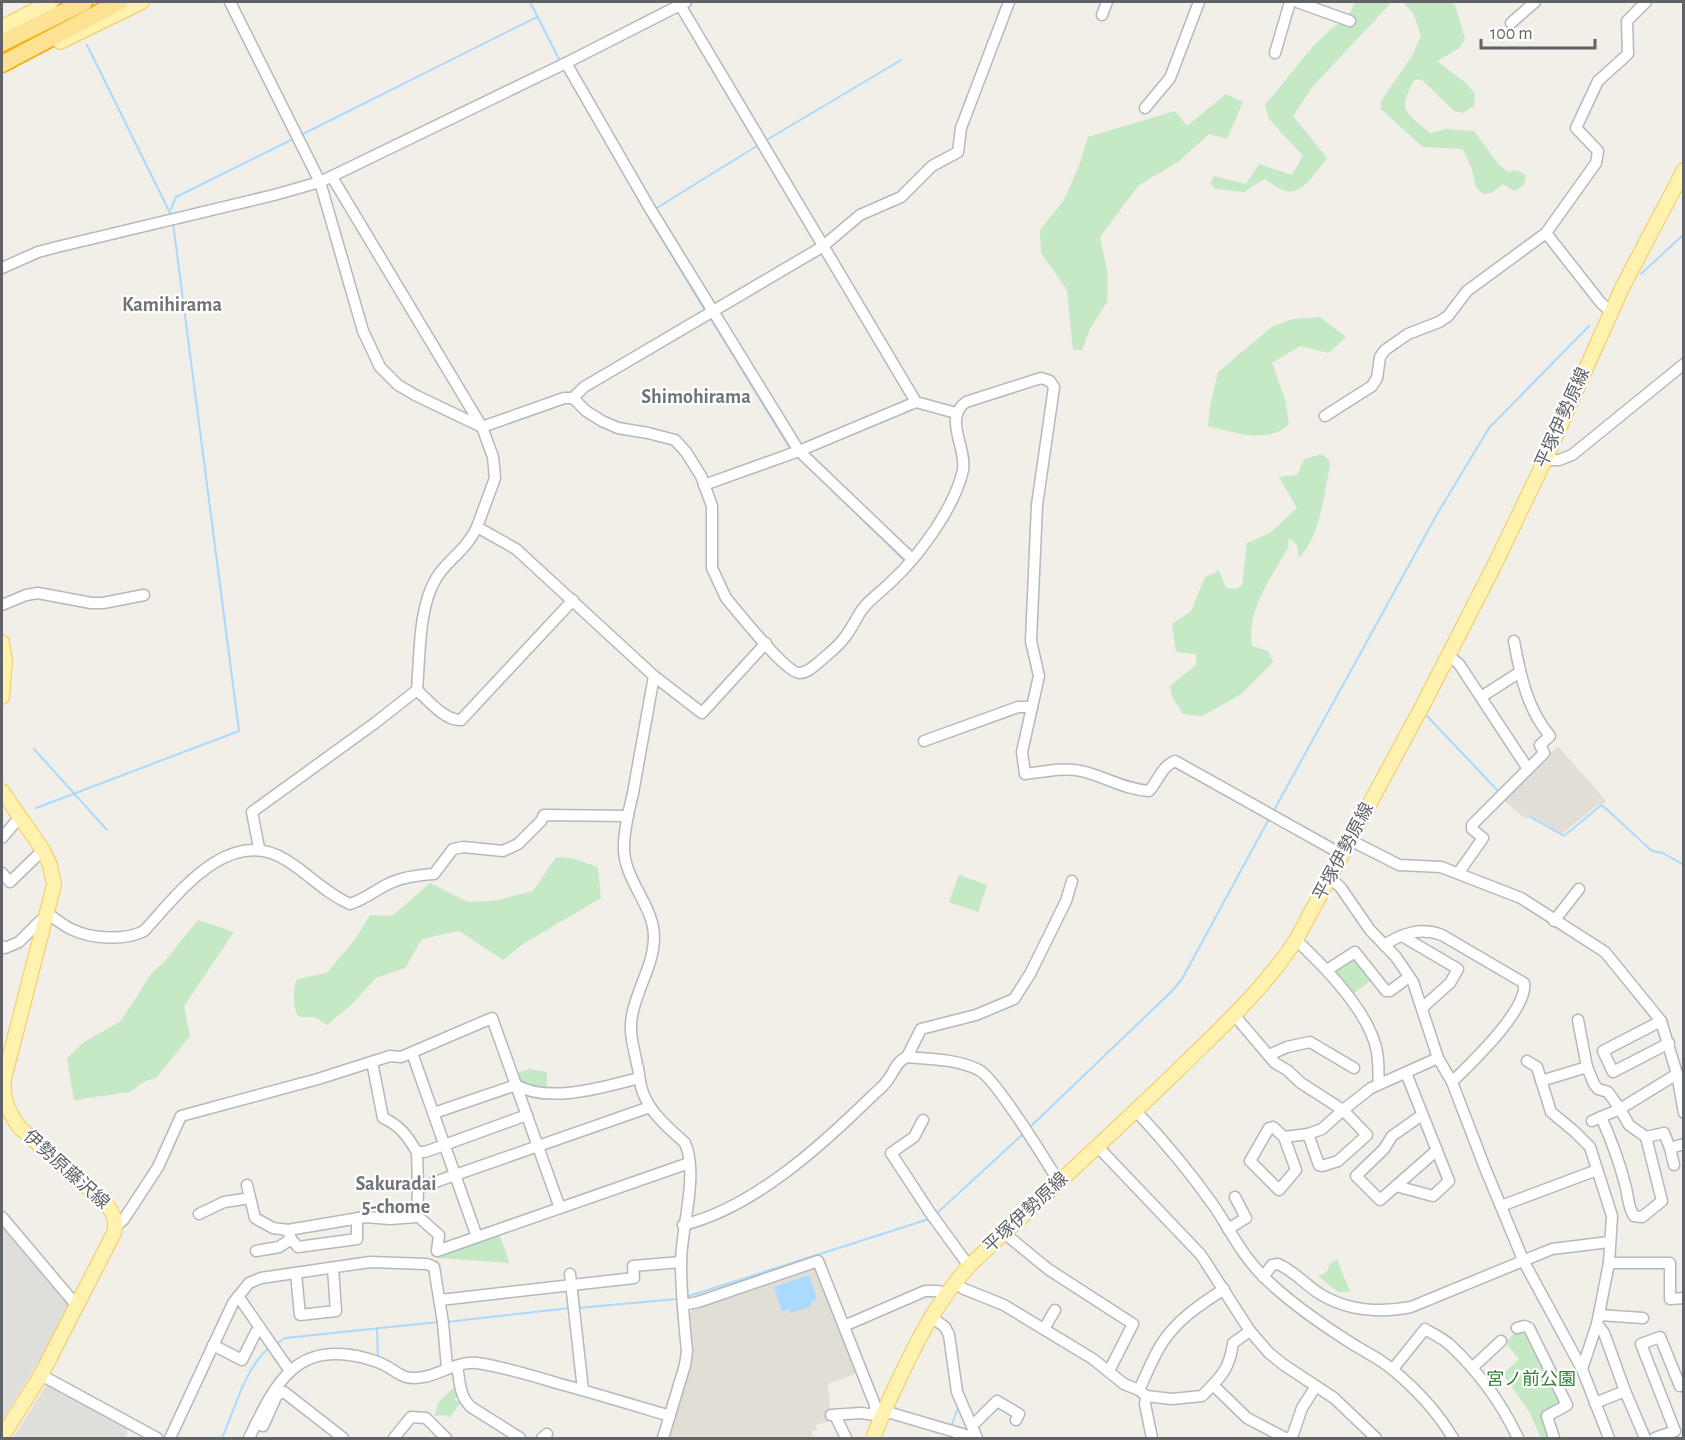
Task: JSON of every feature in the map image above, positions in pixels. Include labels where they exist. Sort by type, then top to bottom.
[{"type":"highway","points":[[2,36],[71,2]]},
{"type":"highway","points":[[2,43],[84,2]]},
{"type":"highway","points":[[2,54],[106,2]]},
{"type":"highway","points":[[2,64],[119,2]]},
{"type":"main road","points":[[2,27],[51,2]]},
{"type":"main road","points":[[2,71],[142,2]]},
{"type":"main road","name":"平塚伊勢原線","points":[[873,1438],[880,1414],[930,1316],[954,1283],[969,1266],[1235,1016],[1272,974],[1296,940],[1448,656],[1545,460],[1611,312],[1683,170]]},
{"type":"main road","points":[[2,642],[5,661],[2,697]]},
{"type":"main road","name":"伊勢原藤沢線","points":[[2,791],[43,850],[50,865],[54,885],[7,1045],[3,1084],[4,1099],[12,1118],[26,1134],[106,1204],[114,1216],[116,1226],[41,1375],[2,1437]]},
{"type":"street","points":[[225,2],[241,22]]},
{"type":"street","points":[[232,2],[320,182],[363,331],[380,367],[398,385],[482,427],[564,398],[573,398],[584,387],[714,313],[822,247],[860,215],[901,197],[932,166],[957,152],[961,128],[1009,2]]},
{"type":"street","points":[[1102,15],[1107,2]]},
{"type":"street","points":[[1145,108],[1170,78],[1199,2]]},
{"type":"street","points":[[1275,53],[1290,2]]},
{"type":"street","points":[[1298,2],[1350,21]]},
{"type":"street","points":[[1511,23],[1535,2]]},
{"type":"street","points":[[1325,416],[1372,386],[1377,378],[1380,357],[1385,350],[1408,334],[1448,316],[1467,291],[1546,233],[1596,163],[1598,151],[1576,128],[1598,81],[1628,54],[1628,21],[1646,2]]},
{"type":"street","points":[[2,268],[38,252],[320,182],[566,63],[683,3],[822,247],[916,402]]},
{"type":"street","points":[[566,63],[649,207],[799,451],[912,559]]},
{"type":"street","points":[[259,848],[252,812],[417,690],[424,613],[432,590],[437,577],[463,550],[477,527],[495,478],[493,457],[482,427],[332,177]]},
{"type":"street","points":[[1546,233],[1601,303],[1611,312]]},
{"type":"street","points":[[1545,460],[1559,460],[1572,455],[1683,364]]},
{"type":"street","points":[[573,398],[586,411],[618,428],[675,440],[686,452],[704,485],[712,506],[711,555],[716,577],[726,598],[779,659],[795,672],[803,673],[834,650],[845,638],[862,609],[893,581],[944,517],[963,469],[956,413],[966,402],[1041,378],[1050,381],[1054,387],[1037,505],[1031,640],[1039,676],[1022,752],[1025,774],[1081,771],[1138,790],[1149,791],[1168,764],[1175,760],[1343,855]]},
{"type":"street","points":[[704,485],[799,451],[916,402],[956,413]]},
{"type":"street","points":[[477,527],[516,549],[654,676],[702,713],[766,644]]},
{"type":"street","points":[[2,605],[26,595],[38,593],[91,603],[144,595]]},
{"type":"street","points":[[417,690],[441,712],[456,721],[461,720],[573,600]]},
{"type":"street","points":[[1459,872],[1483,838],[1472,829],[1472,825],[1544,753],[1540,745],[1550,736],[1539,723],[1520,672],[1514,641]]},
{"type":"street","points":[[1448,656],[1459,664],[1528,769]]},
{"type":"street","points":[[1480,697],[1520,672]]},
{"type":"street","points":[[654,676],[628,816],[624,851],[639,896],[649,912],[654,933],[653,953],[633,1010],[630,1038],[643,1095],[650,1107],[685,1143],[689,1163],[689,1198],[683,1225],[681,1262],[687,1351],[663,1438]]},
{"type":"street","points":[[924,741],[1018,707],[1032,707]]},
{"type":"street","points":[[2,946],[5,948],[13,945],[46,917],[86,935],[134,936],[144,931],[195,875],[207,866],[243,851],[259,848],[285,859],[331,896],[350,904],[403,878],[434,874],[453,849],[463,847],[503,851],[511,848],[542,821],[544,815],[628,816]]},
{"type":"street","points":[[2,838],[19,818]]},
{"type":"street","points":[[1350,840],[1399,865],[1441,867],[1459,872],[1521,898],[1605,952],[1661,1020],[1677,1074],[1683,1113]]},
{"type":"street","points":[[2,873],[10,882],[43,850]]},
{"type":"street","points":[[1331,878],[1341,888],[1370,930],[1396,957],[1409,977],[1438,1058],[1452,1082],[1524,1262],[1582,1369],[1609,1438]]},
{"type":"street","points":[[907,1057],[921,1029],[976,1015],[1014,999],[1030,974],[1066,901],[1072,881]]},
{"type":"street","points":[[1554,921],[1579,889]]},
{"type":"street","points":[[1384,945],[1418,930],[1431,931],[1442,935],[1524,983],[1525,990],[1495,1039],[1452,1082]]},
{"type":"street","points":[[1402,936],[1458,969],[1450,983],[1422,1008]]},
{"type":"street","points":[[1296,940],[1328,970],[1368,1027],[1377,1050],[1378,1084]]},
{"type":"street","points":[[1328,970],[1355,952],[1386,991],[1390,991],[1409,977]]},
{"type":"street","points":[[1235,1016],[1275,1063],[1343,1110],[1367,1135],[1338,1161],[1322,1166],[1319,1165],[1308,1134]]},
{"type":"street","points":[[116,1226],[124,1219],[158,1167],[181,1116],[318,1079],[390,1056],[401,1057],[492,1018],[560,1208]]},
{"type":"street","points":[[1578,1020],[1587,1067],[1594,1084],[1598,1089],[1608,1092],[1620,1108],[1629,1125],[1646,1137],[1662,1200],[1642,1217],[1634,1216],[1630,1211],[1630,1200],[1616,1152],[1597,1119],[1620,1108],[1677,1074]]},
{"type":"street","points":[[1661,1020],[1604,1051],[1613,1072],[1669,1043]]},
{"type":"street","points":[[1269,1055],[1287,1047],[1310,1042],[1352,1067],[1344,1076]]},
{"type":"street","points":[[412,1053],[477,1237]]},
{"type":"street","points":[[683,1225],[724,1211],[778,1178],[852,1116],[888,1080],[900,1059],[907,1057],[946,1060],[981,1071],[1007,1104],[1059,1182]]},
{"type":"street","points":[[1284,1137],[1296,1170],[1279,1190],[1250,1161],[1269,1128],[1273,1127],[1284,1137],[1308,1134],[1322,1129],[1378,1084],[1438,1058]]},
{"type":"street","points":[[1527,1061],[1537,1067],[1551,1112],[1590,1147],[1612,1216],[1609,1263],[1598,1320],[1582,1369]]},
{"type":"street","points":[[247,1185],[255,1218],[289,1234],[357,1218],[417,1218],[417,1152],[405,1133],[394,1123],[383,1118],[372,1062]]},
{"type":"street","points":[[1541,1081],[1587,1067]]},
{"type":"street","points":[[1396,1186],[1433,1196],[1449,1181],[1406,1072]]},
{"type":"street","points":[[434,1113],[516,1085],[525,1090],[570,1093],[639,1078]]},
{"type":"street","points":[[418,1188],[650,1107]]},
{"type":"street","points":[[1136,1111],[1179,1159],[1244,1254],[1263,1277],[1348,1341],[1393,1369],[1420,1396],[1446,1426],[1453,1438]]},
{"type":"street","points":[[417,1152],[425,1152],[527,1115]]},
{"type":"street","points":[[1422,1115],[1392,1137],[1384,1149],[1356,1176],[1380,1200],[1437,1150]]},
{"type":"street","points":[[923,1120],[914,1137],[891,1153],[969,1266]]},
{"type":"street","points":[[1646,1137],[1664,1133],[1674,1165]]},
{"type":"street","points":[[1670,1148],[1683,1144]]},
{"type":"street","points":[[1098,1147],[1201,1255],[1250,1331],[1269,1353],[1334,1398],[1376,1438]]},
{"type":"street","points":[[437,1251],[689,1163]]},
{"type":"street","points":[[1501,1206],[1598,1170]]},
{"type":"street","points":[[1228,1229],[1248,1216],[1235,1197]]},
{"type":"street","points":[[199,1214],[224,1203],[250,1198]]},
{"type":"street","points":[[1612,1216],[1630,1211]]},
{"type":"street","points":[[2,1217],[77,1306]]},
{"type":"street","points":[[289,1234],[298,1247],[357,1239],[357,1218]]},
{"type":"street","points":[[422,1220],[440,1234],[434,1267],[452,1367],[462,1395],[471,1407],[520,1438]]},
{"type":"street","points":[[1004,1233],[1048,1269],[1132,1324],[1109,1371]]},
{"type":"street","points":[[256,1251],[279,1247],[289,1234]]},
{"type":"street","points":[[1263,1277],[1272,1265],[1278,1264],[1321,1294],[1347,1306],[1389,1311],[1411,1308],[1552,1249],[1609,1242]]},
{"type":"street","points":[[683,1305],[818,1261],[880,1414]]},
{"type":"street","points":[[170,1438],[232,1303],[249,1283],[261,1278],[370,1262],[427,1264],[434,1267]]},
{"type":"street","points":[[440,1300],[571,1279],[634,1278],[633,1266],[681,1262]]},
{"type":"street","points":[[1609,1263],[1670,1263],[1670,1299],[1683,1298]]},
{"type":"street","points":[[296,1274],[300,1315],[336,1311],[333,1268]]},
{"type":"street","points":[[571,1279],[583,1390]]},
{"type":"street","points":[[954,1283],[1004,1305],[1093,1359],[1124,1383],[1143,1393],[1172,1399],[1202,1396],[1231,1360],[1233,1343],[1250,1331]]},
{"type":"street","points":[[1152,1438],[1143,1393],[1160,1347],[1172,1329],[1195,1309],[1224,1289]]},
{"type":"street","points":[[844,1326],[926,1291],[939,1291],[945,1296]]},
{"type":"street","points":[[238,1296],[290,1371]]},
{"type":"street","points":[[1044,1329],[1055,1310]]},
{"type":"street","points":[[930,1316],[947,1330],[957,1392],[977,1438]]},
{"type":"street","points":[[1598,1320],[1643,1318]]},
{"type":"street","points":[[1598,1320],[1645,1438]]},
{"type":"street","points":[[1517,1328],[1524,1326],[1529,1328],[1567,1404],[1547,1416],[1554,1438]]},
{"type":"street","points":[[213,1345],[242,1359],[260,1328]]},
{"type":"street","points":[[1393,1369],[1425,1329],[1448,1343],[1472,1368],[1510,1421],[1518,1438]]},
{"type":"street","points":[[1654,1438],[1676,1431],[1641,1344],[1660,1337],[1682,1389]]},
{"type":"street","points":[[1472,1368],[1501,1341]]},
{"type":"street","points":[[249,1438],[274,1389],[290,1371],[309,1359],[336,1354],[381,1363],[406,1377],[432,1375],[474,1362],[520,1372],[669,1416]]},
{"type":"street","points":[[41,1375],[157,1438]]},
{"type":"street","points":[[1213,1385],[1247,1418],[1290,1438],[1302,1408],[1316,1386]]},
{"type":"street","points":[[1595,1403],[1625,1391]]},
{"type":"street","points":[[256,1424],[263,1426],[277,1395],[284,1392],[343,1438]]},
{"type":"street","points":[[972,1426],[997,1401],[1019,1415]]},
{"type":"street","points":[[846,1438],[833,1415],[880,1414],[977,1438]]},
{"type":"street","points":[[394,1438],[411,1417],[426,1418],[441,1437]]},
{"type":"shaded area","points":[[1558,746],[1606,801],[1602,805],[1597,805],[1561,835],[1529,816],[1526,819],[1502,799],[1526,776],[1534,772],[1533,770]]},
{"type":"shaded area","points":[[2,1226],[70,1306],[59,1329],[2,1421]]},
{"type":"shaded area","points":[[813,1266],[818,1268],[839,1330],[857,1373],[828,1384],[831,1421],[816,1425],[817,1431],[812,1431],[813,1438],[667,1438],[691,1359],[688,1316],[694,1307]]},
{"type":"shaded area","points":[[47,1384],[128,1429],[126,1438],[13,1438]]},
{"type":"green space","points":[[1355,2],[1392,2],[1313,86],[1293,116],[1327,158],[1305,185],[1293,191],[1283,190],[1264,179],[1244,192],[1216,189],[1210,183],[1214,176],[1246,184],[1259,164],[1292,175],[1303,156],[1269,119],[1265,105],[1314,45],[1351,11]]},
{"type":"green space","points":[[1403,2],[1454,2],[1465,39],[1458,49],[1437,61],[1467,84],[1475,94],[1474,106],[1463,113],[1454,111],[1422,80],[1415,79],[1406,98],[1406,110],[1430,133],[1446,129],[1474,131],[1499,165],[1508,172],[1515,170],[1526,175],[1524,185],[1515,191],[1503,184],[1491,193],[1483,194],[1476,187],[1472,169],[1463,149],[1423,147],[1381,109],[1381,101],[1412,56],[1421,36],[1414,15]]},
{"type":"green space","points":[[1226,94],[1243,102],[1227,139],[1209,134],[1179,161],[1138,186],[1100,237],[1108,275],[1107,302],[1090,329],[1082,350],[1073,350],[1067,290],[1041,253],[1040,230],[1064,200],[1079,166],[1088,137],[1175,111],[1187,126]]},
{"type":"green space","points":[[1320,317],[1346,337],[1329,353],[1300,346],[1272,363],[1285,399],[1289,424],[1271,434],[1261,435],[1240,434],[1208,426],[1218,372],[1273,326],[1294,319]]},
{"type":"green space","points":[[1322,454],[1329,460],[1330,466],[1317,527],[1299,558],[1297,545],[1289,538],[1288,548],[1256,607],[1251,633],[1252,646],[1268,651],[1273,662],[1240,695],[1202,716],[1183,714],[1172,696],[1170,686],[1196,665],[1196,654],[1176,652],[1172,624],[1191,611],[1205,577],[1219,571],[1226,588],[1235,589],[1242,586],[1247,543],[1270,533],[1297,508],[1279,477],[1297,475],[1304,459]]},
{"type":"green space","points":[[556,857],[571,858],[598,867],[601,898],[523,944],[503,960],[459,931],[422,939],[405,968],[376,978],[350,1006],[327,1025],[315,1017],[300,1017],[296,1013],[294,991],[297,979],[327,973],[356,938],[370,915],[392,916],[430,883],[468,902],[493,901],[533,891]]},
{"type":"green space","points":[[959,875],[987,885],[978,912],[949,902]]},
{"type":"green space","points":[[198,920],[234,932],[184,1006],[190,1036],[156,1078],[145,1081],[130,1092],[74,1100],[67,1058],[84,1042],[121,1021],[151,974],[165,961]]},
{"type":"green space","points":[[1352,955],[1373,979],[1350,996],[1333,970]]},
{"type":"green space","points":[[529,1069],[547,1072],[547,1090],[520,1084],[515,1074]]},
{"type":"green space","points":[[498,1232],[510,1263],[438,1258],[438,1253]]},
{"type":"green space","points":[[1337,1259],[1350,1292],[1338,1292],[1318,1276],[1327,1272],[1329,1265]]},
{"type":"green space","name":"宮ノ前公園","points":[[1526,1328],[1565,1404],[1547,1413],[1552,1438],[1541,1438],[1530,1413],[1503,1374],[1519,1359],[1505,1342],[1520,1329]]},
{"type":"green space","points":[[455,1386],[458,1397],[455,1398],[456,1401],[461,1402],[449,1418],[446,1415],[434,1416],[439,1402]]},
{"type":"water","points":[[809,1275],[817,1299],[811,1301],[812,1306],[791,1313],[789,1309],[782,1311],[774,1287]]},
{"type":"waterway","points":[[530,2],[561,63]]},
{"type":"waterway","points":[[301,135],[537,17]]},
{"type":"waterway","points":[[87,45],[172,217]]},
{"type":"waterway","points":[[765,141],[901,60]]},
{"type":"waterway","points":[[574,87],[706,312]]},
{"type":"waterway","points":[[171,209],[176,197],[293,139]]},
{"type":"waterway","points":[[655,209],[760,144]]},
{"type":"waterway","points":[[36,808],[239,731],[173,223]]},
{"type":"waterway","points":[[1641,274],[1684,234]]},
{"type":"waterway","points":[[709,316],[791,450]]},
{"type":"waterway","points":[[1273,812],[1436,516],[1489,428],[1589,326]]},
{"type":"waterway","points":[[797,456],[905,561]]},
{"type":"waterway","points":[[1427,716],[1499,792]]},
{"type":"waterway","points":[[34,749],[107,830]]},
{"type":"waterway","points":[[1530,817],[1564,836],[1600,806],[1603,806],[1652,851],[1663,853],[1684,865]]},
{"type":"waterway","points":[[1028,1129],[1182,979],[1270,817]]},
{"type":"waterway","points":[[936,1214],[1024,1133]]},
{"type":"waterway","points":[[686,1297],[929,1219]]},
{"type":"waterway","points":[[578,1308],[677,1299]]},
{"type":"waterway","points":[[447,1322],[570,1308]]},
{"type":"waterway","points":[[276,1344],[285,1338],[438,1322]]},
{"type":"waterway","points":[[377,1328],[378,1358]]},
{"type":"waterway","points":[[222,1438],[247,1378],[268,1349]]},
{"type":"waterway","points":[[951,1427],[957,1410]]},
{"type":"district","name":"Kamihirama","points":[[172,305]]},
{"type":"district","name":"Shimohirama","points":[[696,397]]},
{"type":"district","name":"Sakuradai 5-chome","points":[[396,1196]]}]
